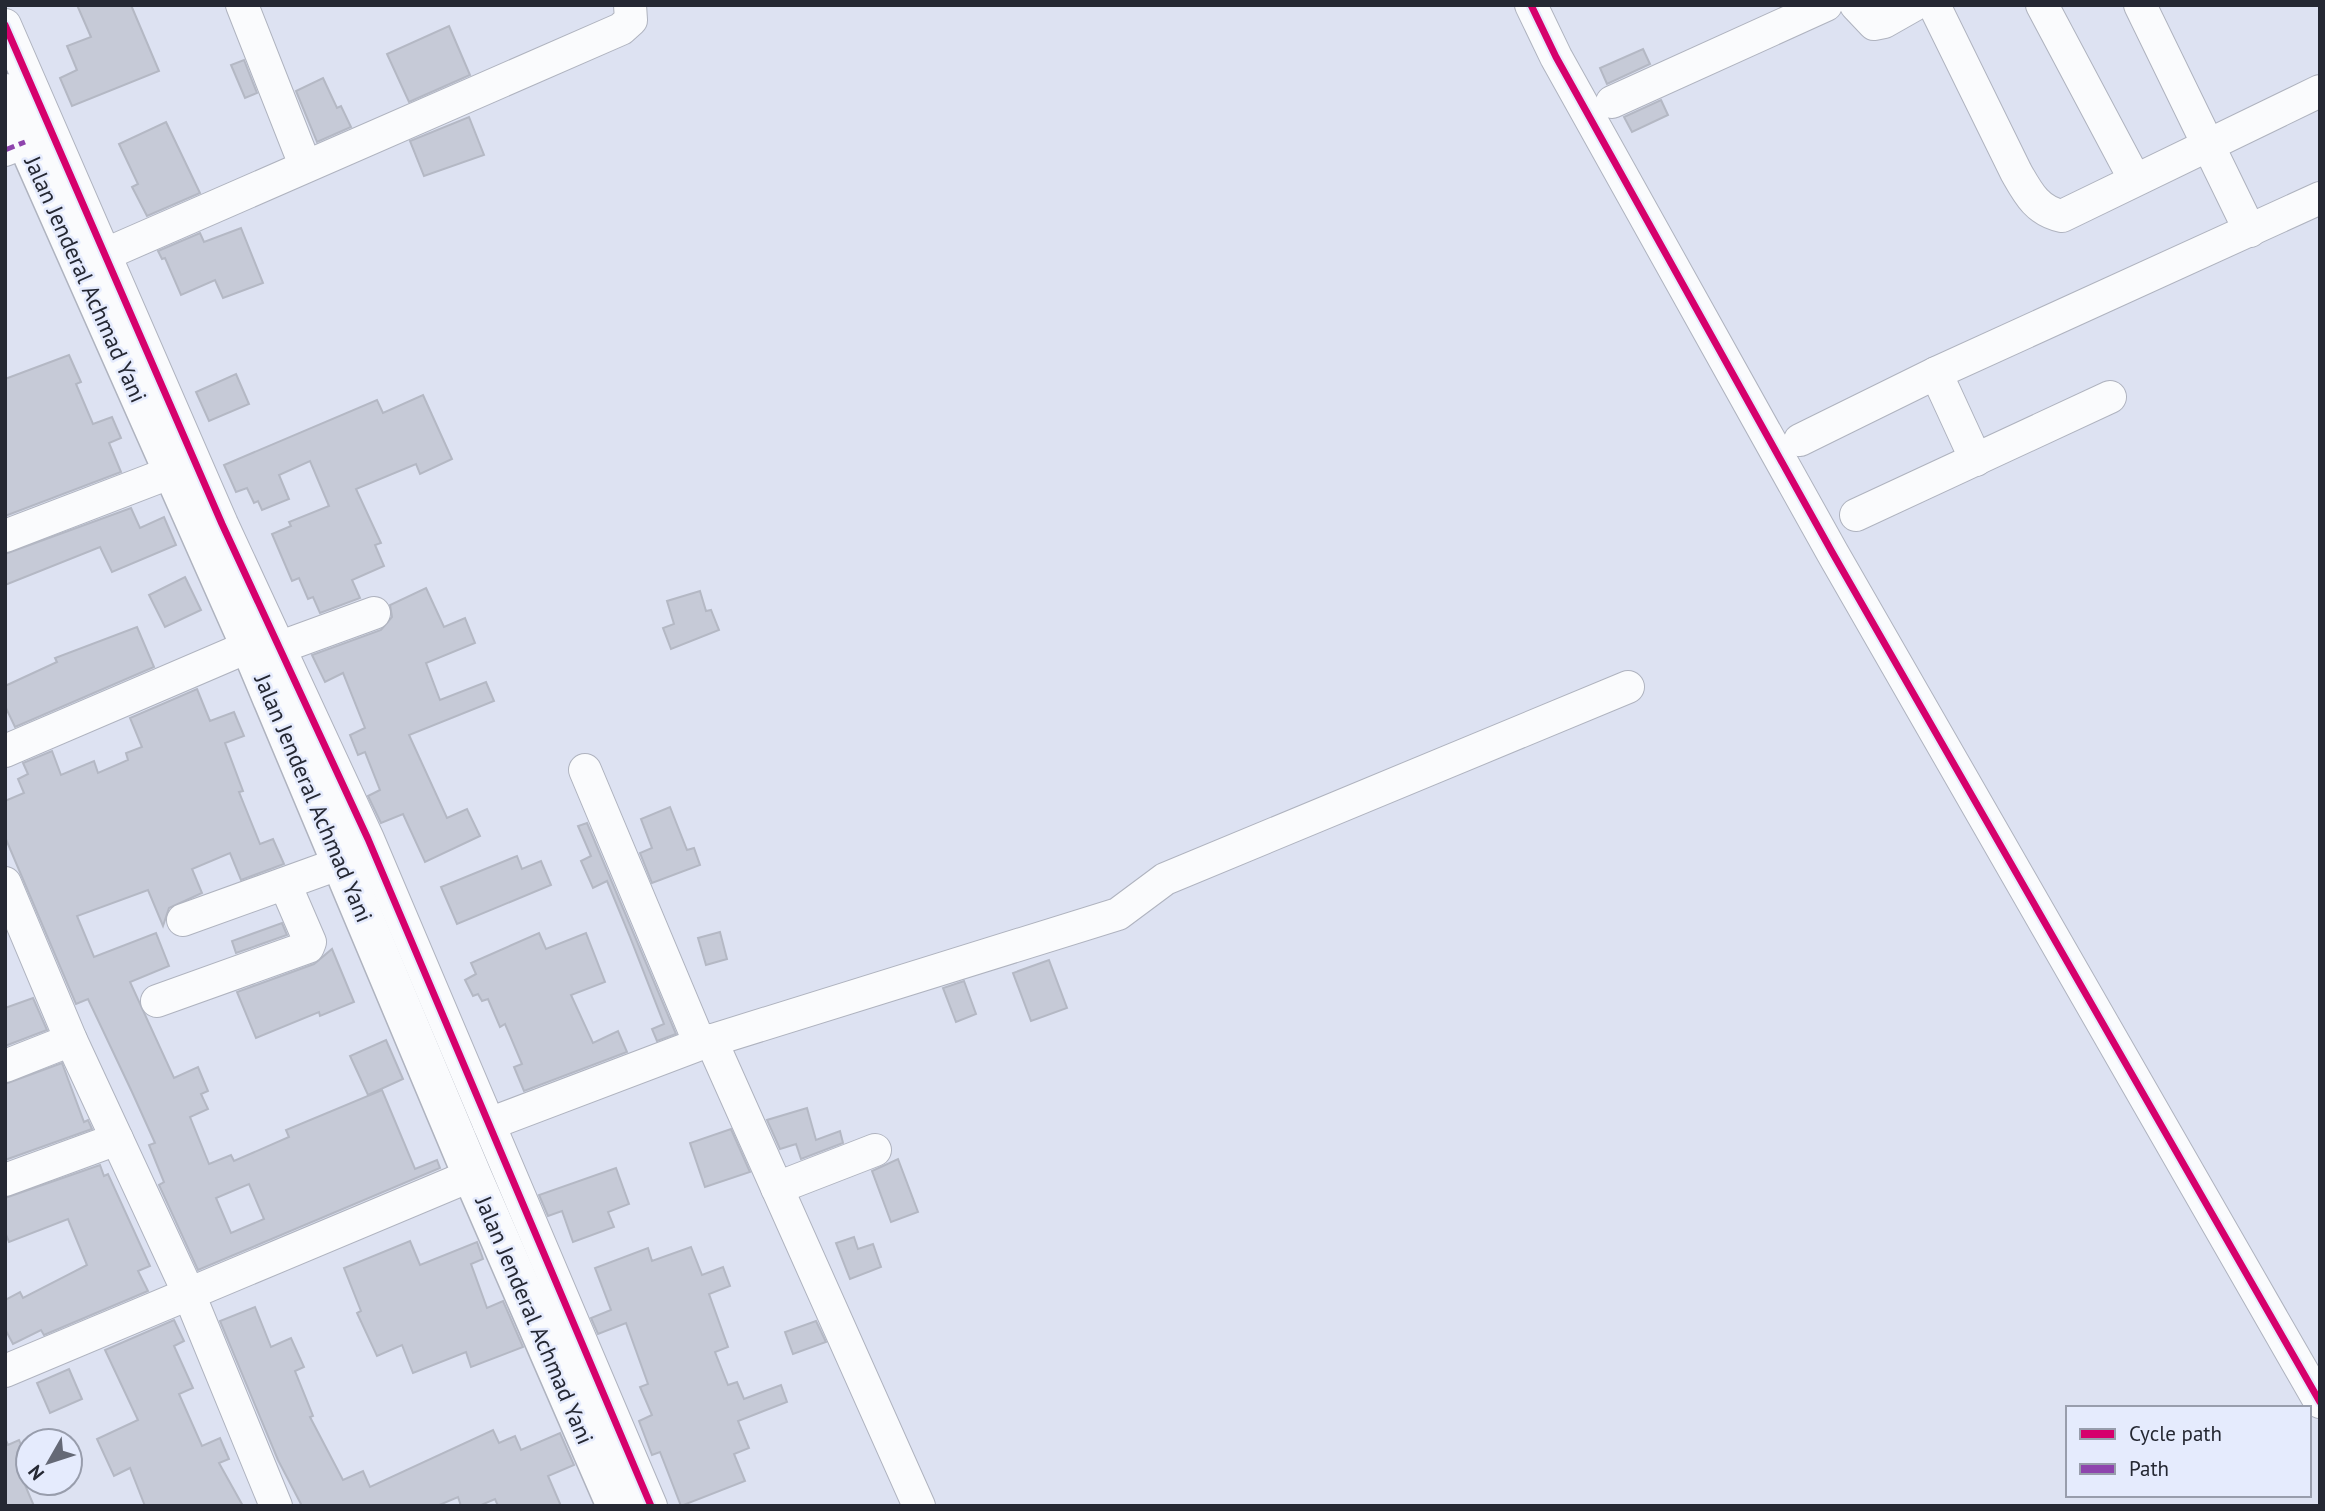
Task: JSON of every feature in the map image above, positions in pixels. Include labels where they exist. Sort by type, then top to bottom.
[{"type":"main road","name":"Jalan Jenderal Achmad Yani","points":[[5,93],[15,146],[172,472],[264,647],[341,863],[472,1175],[616,1506]]},
{"type":"street","points":[[242,5],[305,165]]},
{"type":"street","points":[[106,254],[621,29],[631,20],[630,5]]},
{"type":"street","points":[[1531,5],[1556,57],[1832,552],[2320,1402]]},
{"type":"street","points":[[1612,102],[1826,5]]},
{"type":"street","points":[[1856,5],[1874,24],[1884,22],[1914,5]]},
{"type":"street","points":[[1934,5],[2016,172],[2030,195],[2046,212],[2062,216],[2134,178],[2320,91]]},
{"type":"street","points":[[2042,5],[2103,114],[2134,178]]},
{"type":"street","points":[[2140,5],[2210,143],[2250,231]]},
{"type":"street","points":[[5,24],[106,254],[264,647],[368,839],[651,1506]]},
{"type":"street","points":[[1800,440],[1936,373],[2320,198]]},
{"type":"street","points":[[1936,373],[1976,460]]},
{"type":"street","points":[[1856,515],[2110,397]]},
{"type":"street","points":[[5,536],[172,472]]},
{"type":"street","points":[[5,751],[264,647],[374,613]]},
{"type":"street","points":[[489,1124],[706,1042],[1118,914],[1165,879],[1628,687]]},
{"type":"street","points":[[585,770],[706,1042],[777,1188],[919,1506]]},
{"type":"street","points":[[183,920],[341,863]]},
{"type":"street","points":[[5,883],[71,1040],[189,1294],[275,1506]]},
{"type":"street","points":[[157,1001],[308,947],[310,942],[285,884]]},
{"type":"street","points":[[5,1066],[71,1040]]},
{"type":"street","points":[[5,1180],[117,1139]]},
{"type":"street","points":[[777,1188],[875,1150]]},
{"type":"street","points":[[5,1371],[472,1175]]},
{"type":"building","points":[[77,5],[131,5],[159,71],[72,106],[60,78],[77,70],[67,46],[91,37]]},
{"type":"building","points":[[449,26],[470,75],[409,102],[387,54]]},
{"type":"building","points":[[1643,49],[1650,64],[1607,84],[1600,68]]},
{"type":"building","points":[[244,60],[257,93],[245,98],[231,65]]},
{"type":"building","points":[[323,78],[337,108],[341,106],[351,127],[317,142],[296,91]]},
{"type":"building","points":[[1661,100],[1668,115],[1632,132],[1624,117]]},
{"type":"building","points":[[469,117],[484,155],[424,176],[410,141]]},
{"type":"building","points":[[166,122],[200,193],[147,216],[132,187],[138,184],[119,144]]},
{"type":"building","points":[[241,228],[263,283],[223,298],[215,280],[181,295],[165,258],[162,259],[158,251],[200,233],[204,242]]},
{"type":"building","points":[[69,355],[81,382],[76,384],[93,424],[112,417],[121,438],[109,443],[121,472],[5,516],[5,379]]},
{"type":"building","points":[[236,374],[249,404],[209,421],[196,392]]},
{"type":"building","points":[[423,395],[452,459],[420,474],[416,464],[356,489],[381,543],[375,545],[384,566],[352,580],[360,598],[320,613],[313,597],[308,599],[299,578],[292,581],[272,534],[291,526],[289,522],[329,506],[310,461],[279,475],[289,499],[262,510],[258,501],[254,503],[247,488],[236,492],[224,465],[377,400],[383,413]]},
{"type":"building","points":[[131,508],[140,528],[164,517],[176,545],[112,572],[100,547],[5,585],[5,554]]},
{"type":"building","points":[[185,577],[201,610],[165,627],[149,595]]},
{"type":"building","points":[[426,588],[444,627],[465,618],[475,643],[426,663],[440,700],[486,682],[494,701],[409,735],[447,818],[467,809],[480,836],[425,862],[403,814],[381,823],[368,796],[380,790],[365,752],[358,755],[350,735],[365,728],[343,673],[325,682],[312,655],[381,630],[392,617],[390,605]]},
{"type":"building","points":[[700,591],[706,611],[711,610],[719,630],[671,649],[663,628],[674,624],[667,601]]},
{"type":"building","points":[[137,627],[154,667],[15,727],[5,706],[5,686],[57,662],[55,658]]},
{"type":"building","points":[[197,689],[210,721],[234,712],[244,736],[225,743],[243,791],[239,792],[260,844],[273,839],[284,864],[241,880],[230,853],[192,869],[202,893],[169,908],[163,926],[148,890],[77,916],[94,957],[156,933],[169,966],[130,982],[174,1078],[198,1067],[208,1091],[201,1094],[208,1109],[190,1117],[209,1164],[231,1155],[234,1161],[289,1137],[286,1130],[382,1090],[415,1169],[437,1160],[440,1168],[198,1270],[159,1185],[164,1182],[149,1145],[155,1143],[88,999],[76,1004],[5,837],[5,801],[24,793],[18,779],[28,774],[23,763],[52,751],[61,775],[94,761],[98,773],[128,760],[126,753],[142,747],[130,718]],"holes":[[[249,1184],[264,1219],[231,1233],[216,1198]]]},
{"type":"building","points":[[670,807],[687,850],[694,848],[700,865],[652,883],[640,853],[652,848],[641,819]]},
{"type":"building","points":[[587,823],[676,1034],[657,1041],[652,1029],[664,1024],[607,881],[593,888],[581,861],[591,856],[578,826]]},
{"type":"building","points":[[517,856],[522,869],[541,861],[551,885],[457,924],[441,887]]},
{"type":"building","points":[[282,923],[287,935],[236,953],[232,941]]},
{"type":"building","points":[[720,932],[727,959],[706,965],[698,938]]},
{"type":"building","points":[[539,933],[546,949],[586,933],[605,982],[571,995],[593,1043],[618,1031],[627,1052],[524,1091],[514,1067],[522,1064],[505,1024],[500,1027],[488,999],[482,1001],[478,994],[473,996],[465,980],[476,974],[471,963]]},
{"type":"building","points":[[332,949],[354,1002],[320,1016],[319,1012],[256,1038],[237,992],[314,964]]},
{"type":"building","points":[[1049,960],[1067,1008],[1031,1021],[1013,973]]},
{"type":"building","points":[[964,981],[976,1014],[956,1022],[943,988]]},
{"type":"building","points":[[33,998],[47,1030],[5,1046],[5,1008]]},
{"type":"building","points":[[386,1040],[403,1079],[368,1095],[350,1056]]},
{"type":"building","points":[[62,1063],[84,1122],[88,1120],[92,1129],[5,1160],[5,1084]]},
{"type":"building","points":[[807,1108],[816,1140],[840,1131],[843,1143],[801,1159],[796,1144],[780,1149],[767,1120]]},
{"type":"building","points":[[731,1129],[750,1172],[705,1187],[690,1143]]},
{"type":"building","points":[[898,1159],[918,1212],[891,1222],[872,1171]]},
{"type":"building","points":[[100,1165],[104,1176],[108,1174],[150,1266],[138,1271],[148,1291],[44,1335],[41,1330],[13,1344],[5,1329],[5,1300],[20,1292],[23,1298],[87,1265],[68,1219],[9,1242],[5,1232],[5,1198]]},
{"type":"building","points":[[616,1168],[629,1204],[608,1212],[614,1227],[573,1242],[562,1211],[548,1216],[539,1195]]},
{"type":"building","points":[[854,1237],[858,1249],[873,1244],[881,1267],[850,1279],[836,1243]]},
{"type":"building","points":[[410,1241],[420,1265],[477,1242],[483,1259],[471,1264],[487,1308],[503,1301],[523,1347],[471,1367],[466,1352],[413,1373],[402,1345],[377,1356],[357,1313],[361,1311],[344,1268]]},
{"type":"building","points":[[691,1247],[702,1275],[723,1267],[730,1286],[709,1294],[728,1347],[715,1352],[728,1385],[737,1382],[744,1399],[781,1385],[787,1402],[738,1421],[749,1448],[734,1454],[745,1481],[681,1506],[660,1452],[652,1455],[639,1421],[652,1415],[640,1387],[648,1384],[626,1323],[598,1334],[591,1318],[611,1310],[595,1268],[648,1248],[652,1261]]},
{"type":"building","points":[[255,1307],[271,1347],[291,1338],[304,1367],[295,1371],[313,1416],[310,1417],[343,1480],[363,1471],[370,1487],[493,1430],[499,1443],[515,1436],[521,1450],[560,1433],[574,1465],[548,1476],[561,1506],[498,1506],[495,1499],[479,1506],[461,1506],[458,1497],[437,1506],[302,1506],[278,1460],[220,1321]]},
{"type":"building","points":[[174,1320],[184,1341],[174,1346],[193,1388],[179,1394],[202,1446],[220,1438],[229,1459],[219,1463],[243,1506],[145,1506],[130,1468],[114,1476],[97,1439],[138,1420],[105,1350]]},
{"type":"building","points":[[816,1321],[826,1342],[793,1354],[785,1332]]},
{"type":"building","points":[[69,1369],[82,1399],[50,1413],[37,1383]]},
{"type":"building","points":[[5,1438],[8,1445],[14,1442],[14,1497],[30,1497],[34,1506],[5,1506]]},
{"type":"marked path","points":[[5,150],[25,142]]},
{"type":"cycle path","points":[[1531,5],[1556,57],[1832,552],[2320,1402]]},
{"type":"cycle path","points":[[5,25],[222,524],[368,839],[651,1506]]}]
